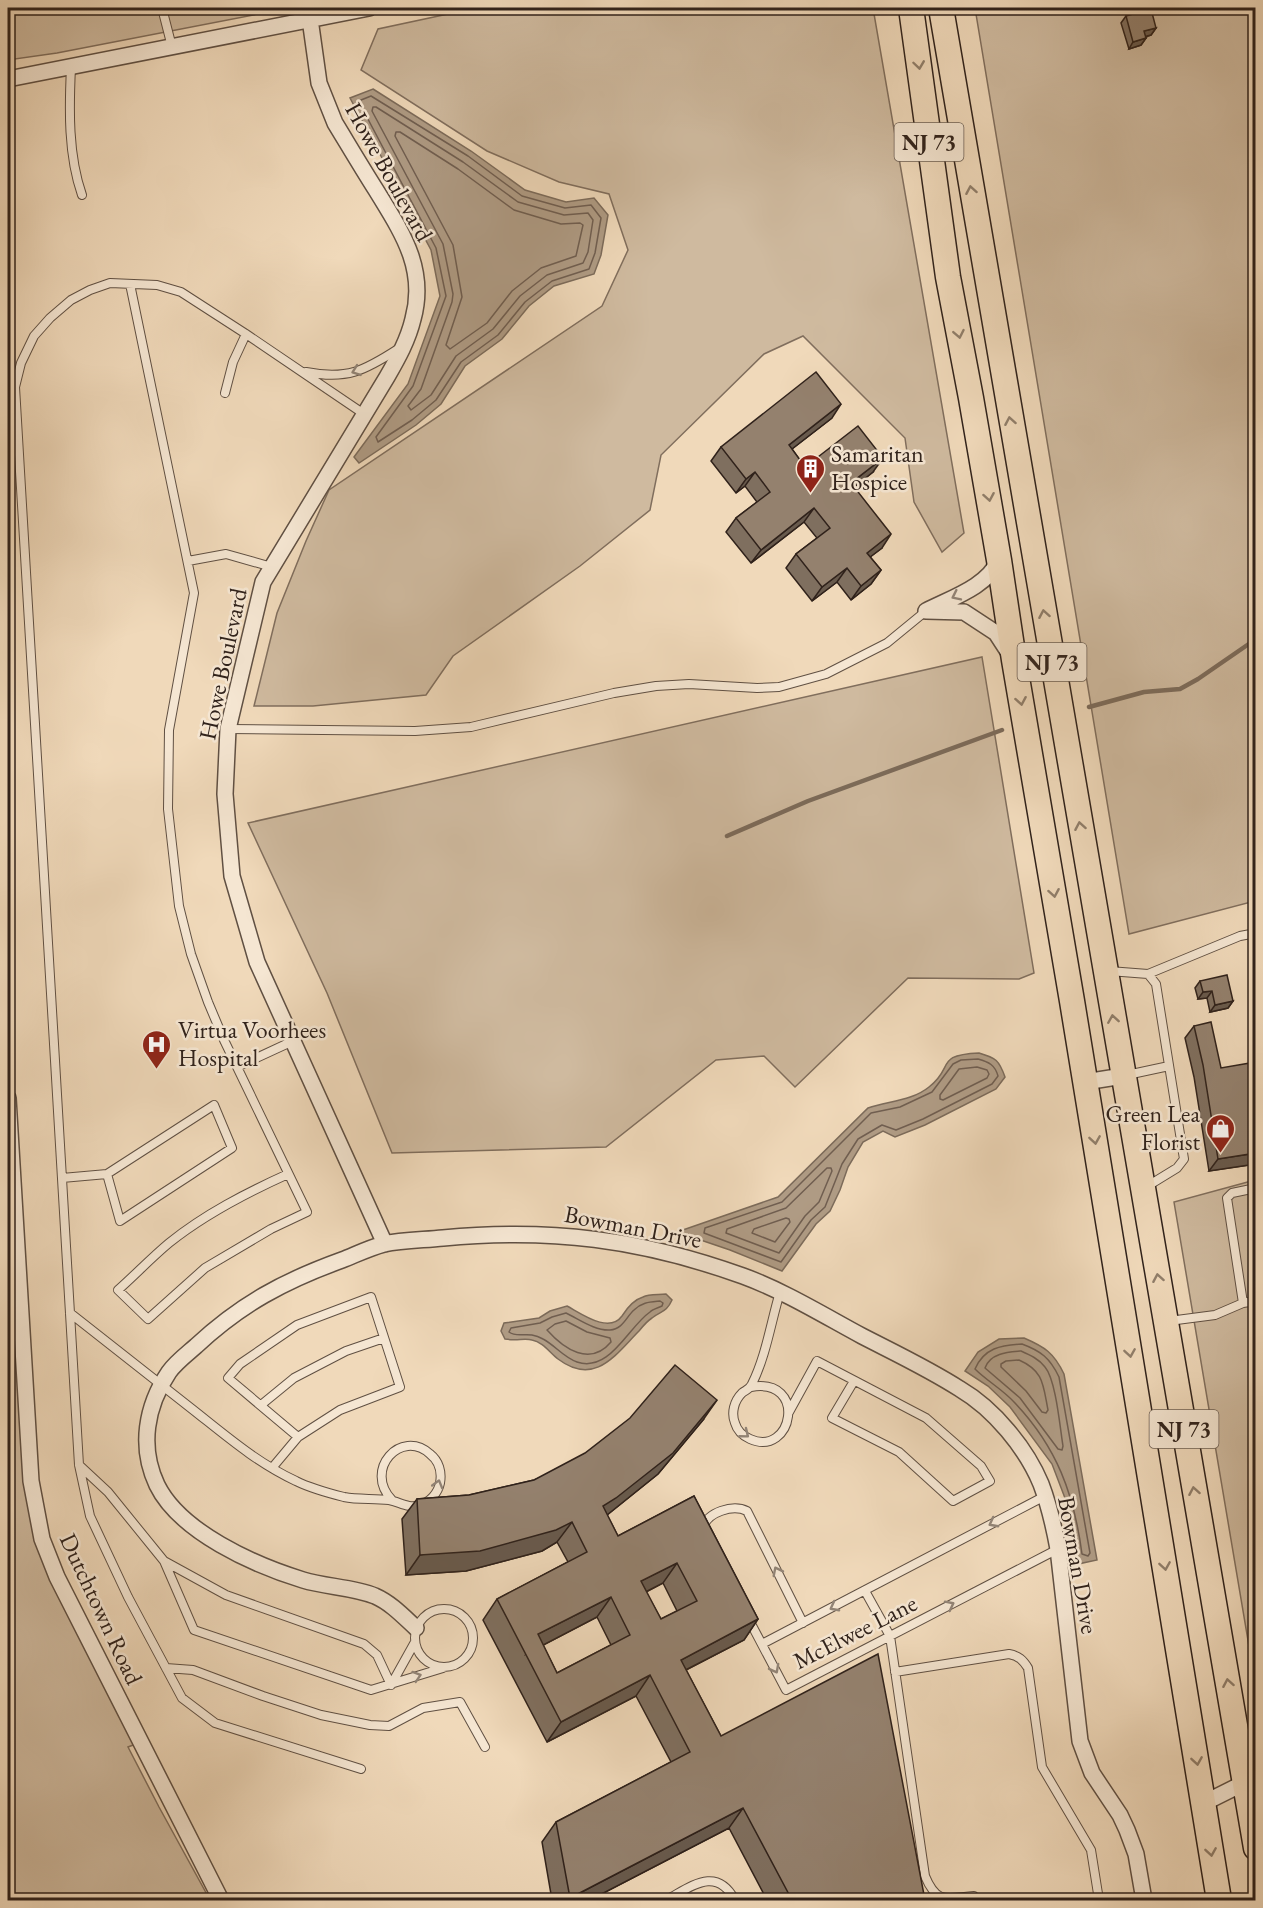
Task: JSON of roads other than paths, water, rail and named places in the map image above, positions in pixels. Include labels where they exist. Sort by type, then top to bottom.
[{"type":"highway","name":"NJ 73","points":[[910,8],[948,277],[972,398],[1219,1900]]},
{"type":"highway","name":"NJ 73","points":[[941,8],[1232,1710],[1251,1790],[1256,1848]]},
{"type":"highway","points":[[1232,1710],[1256,1739]]},
{"type":"street","points":[[8,80],[369,8]]},
{"type":"street","name":"Howe Boulevard","points":[[310,19],[319,83],[326,104],[409,247],[416,271],[417,294],[414,317],[405,345],[263,582],[228,729],[225,794],[232,876],[257,962],[385,1244]]},
{"type":"street","points":[[926,611],[970,589],[994,571],[999,560]]},
{"type":"street","points":[[926,611],[963,612],[996,633],[1014,660]]},
{"type":"street","points":[[1085,1082],[1123,1076]]},
{"type":"street","name":"Dutchtown Road","points":[[8,1098],[31,1481],[42,1539],[57,1577],[221,1900]]},
{"type":"street","name":"Bowman Drive","points":[[416,1635],[387,1602],[373,1595],[303,1580],[238,1554],[193,1528],[173,1508],[157,1485],[147,1456],[146,1427],[156,1396],[170,1369],[218,1326],[262,1295],[312,1271],[385,1244],[492,1233],[538,1233],[584,1237],[640,1246],[746,1277],[780,1292],[963,1390],[996,1418],[1021,1448],[1045,1496],[1058,1549],[1080,1741],[1092,1773],[1120,1815],[1127,1830],[1136,1854],[1144,1900]]},
{"type":"street","points":[[1203,1803],[1251,1790]]},
{"type":"lane","points":[[162,8],[171,47]]},
{"type":"lane","points":[[71,67],[70,94],[74,167],[82,195]]},
{"type":"lane","points":[[361,1769],[215,1723],[182,1698],[128,1597],[90,1516],[79,1465],[15,387],[21,363],[34,336],[71,300],[90,290],[110,284],[157,285],[182,292],[364,414]]},
{"type":"lane","points":[[130,284],[194,593],[169,730],[168,809],[179,906],[191,954],[208,1002],[307,1212],[271,1229],[205,1268],[148,1319],[118,1290],[169,1243],[202,1220],[248,1192],[288,1174]]},
{"type":"lane","points":[[225,393],[233,362],[246,334]]},
{"type":"lane","points":[[302,371],[332,375],[356,372],[405,345]]},
{"type":"lane","points":[[188,561],[226,554],[272,567]]},
{"type":"lane","points":[[228,729],[416,731],[471,726],[614,693],[656,686],[688,684],[779,687],[826,674],[886,643],[926,611]]},
{"type":"lane","points":[[1105,971],[1148,974],[1240,936],[1256,933]]},
{"type":"lane","points":[[1142,1189],[1177,1168],[1184,1159],[1156,984],[1148,974]]},
{"type":"lane","points":[[237,1067],[293,1041]]},
{"type":"lane","points":[[1123,1076],[1169,1066]]},
{"type":"lane","points":[[62,1178],[107,1174],[214,1105],[232,1148],[120,1221],[107,1174]]},
{"type":"lane","points":[[1243,1303],[1227,1198],[1232,1193],[1256,1188]]},
{"type":"lane","points":[[751,1388],[780,1292]]},
{"type":"lane","points":[[272,1468],[298,1437],[340,1410],[400,1387],[371,1297],[297,1325],[240,1364],[228,1378],[298,1437]]},
{"type":"lane","points":[[1165,1321],[1215,1315],[1256,1300]]},
{"type":"lane","points":[[70,1313],[259,1462],[298,1482],[345,1497],[392,1500],[403,1505],[414,1506],[425,1503],[434,1496],[440,1486],[441,1474],[438,1463],[431,1454],[421,1448],[409,1447],[398,1449],[388,1457],[381,1476],[384,1490],[392,1500]]},
{"type":"lane","points":[[261,1405],[294,1378],[346,1351],[384,1338]]},
{"type":"lane","points":[[789,1412],[786,1401],[780,1393],[771,1387],[761,1386],[751,1388],[737,1399],[733,1415],[735,1424],[746,1437],[763,1442],[772,1440],[785,1428],[789,1412],[817,1361],[926,1418],[981,1466],[990,1481],[953,1501],[899,1452],[832,1418],[854,1381]]},
{"type":"lane","points":[[79,1465],[108,1492],[164,1561],[194,1630],[371,1690],[391,1685],[443,1668],[451,1667],[463,1660],[471,1649],[473,1635],[468,1622],[458,1612],[444,1609],[424,1616],[391,1685]]},
{"type":"lane","name":"McElwee Lane","points":[[704,1537],[702,1530],[709,1518],[735,1507],[747,1511],[803,1623],[1045,1496]]},
{"type":"lane","name":"McElwee Lane","points":[[741,1606],[786,1690],[1058,1549]]},
{"type":"lane","points":[[164,1561],[226,1595],[364,1644],[377,1655],[391,1685]]},
{"type":"lane","points":[[865,1591],[890,1636],[925,1876],[931,1892],[945,1899],[974,1896],[977,1900]]},
{"type":"lane","points":[[762,1644],[803,1623]]},
{"type":"lane","points":[[416,1635],[419,1655],[430,1664],[443,1668]]},
{"type":"lane","points":[[895,1672],[1009,1654],[1021,1658],[1028,1668],[1042,1767],[1091,1850],[1099,1900]]},
{"type":"lane","points":[[166,1668],[193,1670],[321,1715],[370,1725],[388,1726],[423,1708],[460,1702],[485,1747]]},
{"type":"lane","points":[[666,1900],[703,1881],[720,1884],[728,1889],[735,1900]]},
{"type":"water","points":[[373,89],[471,151],[525,190],[566,202],[594,198],[608,215],[601,255],[594,274],[554,286],[529,306],[502,339],[465,366],[441,404],[416,425],[359,463],[354,457],[408,384],[440,296],[431,250],[350,98]]},
{"type":"water","points":[[979,1053],[993,1058],[1001,1067],[1005,1077],[996,1089],[925,1125],[895,1137],[883,1131],[863,1142],[848,1167],[830,1211],[816,1224],[782,1271],[677,1232],[778,1197],[868,1108],[922,1092],[937,1080],[950,1059],[965,1054]]},
{"type":"water","points":[[666,1294],[672,1300],[668,1307],[647,1322],[613,1357],[594,1369],[583,1370],[571,1367],[540,1343],[529,1339],[505,1339],[501,1331],[504,1323],[539,1318],[550,1311],[567,1306],[595,1321],[610,1323],[617,1321],[639,1298]]},
{"type":"water","points":[[1024,1338],[1038,1344],[1048,1352],[1064,1374],[1097,1560],[1078,1564],[1068,1506],[1052,1464],[1010,1407],[988,1386],[965,1371],[978,1352],[999,1339]]},
{"type":"waterway","points":[[1089,707],[1144,692],[1180,689],[1256,639]]},
{"type":"waterway","points":[[727,836],[808,801],[1002,730]]},
{"type":"place","name":"Samaritan Hospice","points":[[810,494]]},
{"type":"place","name":"Virtua Voorhees Hospital","points":[[157,1070]]},
{"type":"place","name":"Green Lea Florist","points":[[1221,1154]]}]
